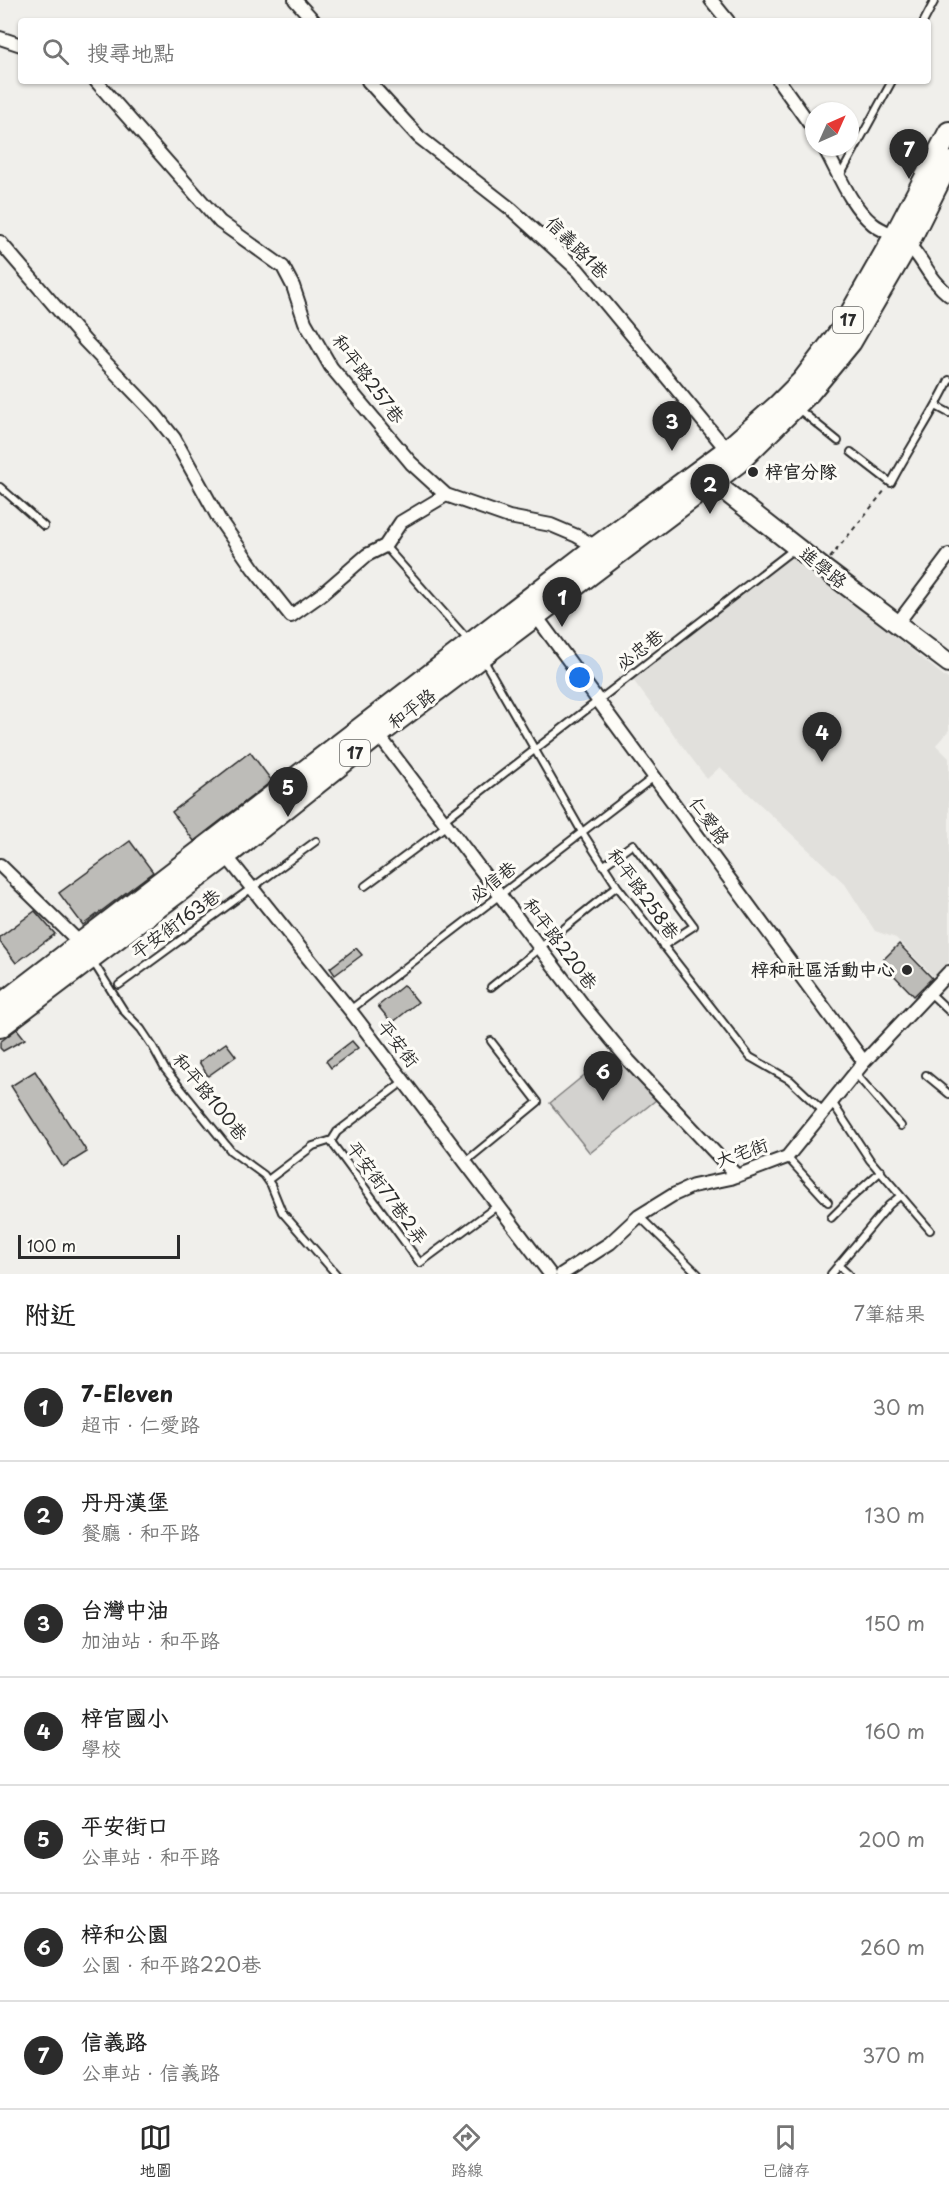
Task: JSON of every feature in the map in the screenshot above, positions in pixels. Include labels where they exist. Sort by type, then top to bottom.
[{"type":"main road","name":"17","points":[[706,476],[796,407],[816,386],[850,342],[902,240],[949,132]]},
{"type":"main road","name":"17","points":[[732,457],[824,354],[902,240],[949,162]]},
{"type":"main road","name":"和平路","points":[[530,609],[596,547],[706,476]]},
{"type":"main road","name":"和平路","points":[[0,1028],[212,840],[374,728],[706,476]]},
{"type":"main road","name":"和平路","points":[[0,1005],[86,951],[226,856],[374,728]]},
{"type":"street","points":[[295,0],[311,18]]},
{"type":"street","points":[[711,0],[726,18]]},
{"type":"street","points":[[0,38],[18,44]]},
{"type":"street","name":"和平路257巷","points":[[99,84],[220,222],[283,267],[293,285],[305,322],[332,367],[411,463],[446,495],[509,517],[551,525],[596,547]]},
{"type":"street","name":"信義路1巷","points":[[371,84],[419,137],[511,209],[578,270],[732,457]]},
{"type":"street","points":[[781,84],[805,117]]},
{"type":"street","points":[[829,156],[848,195],[860,210],[874,225],[902,240],[936,285],[949,295]]},
{"type":"street","points":[[0,242],[85,341],[154,413],[174,438],[219,519],[253,568],[291,616],[322,594],[367,555],[385,546],[401,522],[446,495]]},
{"type":"street","name":"進學路","points":[[706,476],[949,663]]},
{"type":"street","points":[[897,624],[949,555]]},
{"type":"street","name":"仁愛路","points":[[530,609],[864,1062]]},
{"type":"street","name":"和平路220巷","points":[[374,728],[628,1061],[737,1176]]},
{"type":"street","name":"平安街","points":[[212,840],[350,1010],[549,1274]]},
{"type":"street","points":[[0,865],[86,951]]},
{"type":"street","name":"大宅街","points":[[562,1274],[610,1243],[639,1216],[693,1186],[737,1176],[787,1157],[864,1062],[949,972]]},
{"type":"lane","points":[[926,18],[935,0]]},
{"type":"lane","points":[[840,176],[890,84]]},
{"type":"lane","points":[[851,452],[891,483],[909,447],[936,406],[949,380]]},
{"type":"lane","points":[[936,406],[949,413]]},
{"type":"lane","points":[[796,407],[838,441]]},
{"type":"lane","points":[[0,487],[44,526]]},
{"type":"lane","name":"和平路258巷","points":[[385,546],[476,650],[603,866],[750,1057],[790,1080],[828,1107],[930,1230]]},
{"type":"lane","name":"必忠巷","points":[[365,886],[796,547]]},
{"type":"lane","name":"必信巷","points":[[350,1010],[654,777]]},
{"type":"lane","name":"平安街163巷","points":[[119,985],[316,841]]},
{"type":"lane","points":[[603,866],[633,844],[694,926],[663,946]]},
{"type":"lane","points":[[491,987],[617,886]]},
{"type":"lane","name":"和平路100巷","points":[[86,951],[124,1011],[141,1029],[165,1069],[231,1151],[264,1174],[282,1212],[336,1274]]},
{"type":"lane","points":[[929,993],[949,1011]]},
{"type":"lane","points":[[465,1162],[538,1102],[490,1041]]},
{"type":"lane","points":[[855,1073],[901,1126]]},
{"type":"lane","points":[[926,1075],[949,1094]]},
{"type":"lane","points":[[268,1180],[313,1146],[332,1140],[337,1132],[404,1081]]},
{"type":"lane","name":"平安街77巷2弄","points":[[332,1140],[420,1263],[497,1206]]},
{"type":"lane","points":[[787,1157],[828,1202]]},
{"type":"lane","points":[[831,1218],[881,1171]]},
{"type":"lane","points":[[831,1274],[889,1205],[900,1196]]},
{"type":"lane","points":[[639,1216],[698,1274]]},
{"type":"lane","points":[[838,1265],[848,1274]]},
{"type":"path","points":[[823,568],[891,483]]},
{"type":"shaded area","points":[[791,553],[949,680],[949,730],[936,745],[949,758],[949,961],[934,977],[896,938],[875,931],[845,884],[720,767],[707,779],[633,680]]},
{"type":"shaded area","points":[[615,1050],[656,1100],[590,1153],[550,1103]]},
{"type":"building","points":[[250,752],[272,781],[194,841],[172,812]]},
{"type":"building","points":[[130,841],[153,872],[83,925],[59,893]]},
{"type":"building","points":[[35,911],[55,934],[16,963],[0,942],[0,937]]},
{"type":"building","name":"梓和社區活動中心","points":[[899,944],[932,978],[914,996],[881,962]]},
{"type":"building","points":[[356,948],[362,955],[335,975],[330,968]]},
{"type":"building","points":[[404,985],[418,1002],[392,1023],[378,1006]]},
{"type":"building","points":[[17,1029],[25,1039],[3,1051],[0,1048],[0,1042]]},
{"type":"building","points":[[352,1041],[358,1048],[331,1068],[326,1061]]},
{"type":"building","points":[[226,1043],[236,1056],[208,1076],[199,1062]]},
{"type":"building","points":[[35,1071],[87,1152],[63,1167],[11,1086]]},
{"type":"place","name":"信義路","points":[[909,179]]},
{"type":"place","name":"台灣中油","points":[[672,451]]},
{"type":"place","name":"梓官分隊","points":[[753,472]]},
{"type":"place","name":"丹丹漢堡","points":[[710,514]]},
{"type":"place","name":"7-Eleven","points":[[562,627]]},
{"type":"place","name":"梓官國小","points":[[822,762]]},
{"type":"place","name":"平安街口","points":[[288,817]]},
{"type":"place","name":"梓和社區活動中心","points":[[907,970]]},
{"type":"place","name":"梓和公園","points":[[603,1101]]}]
